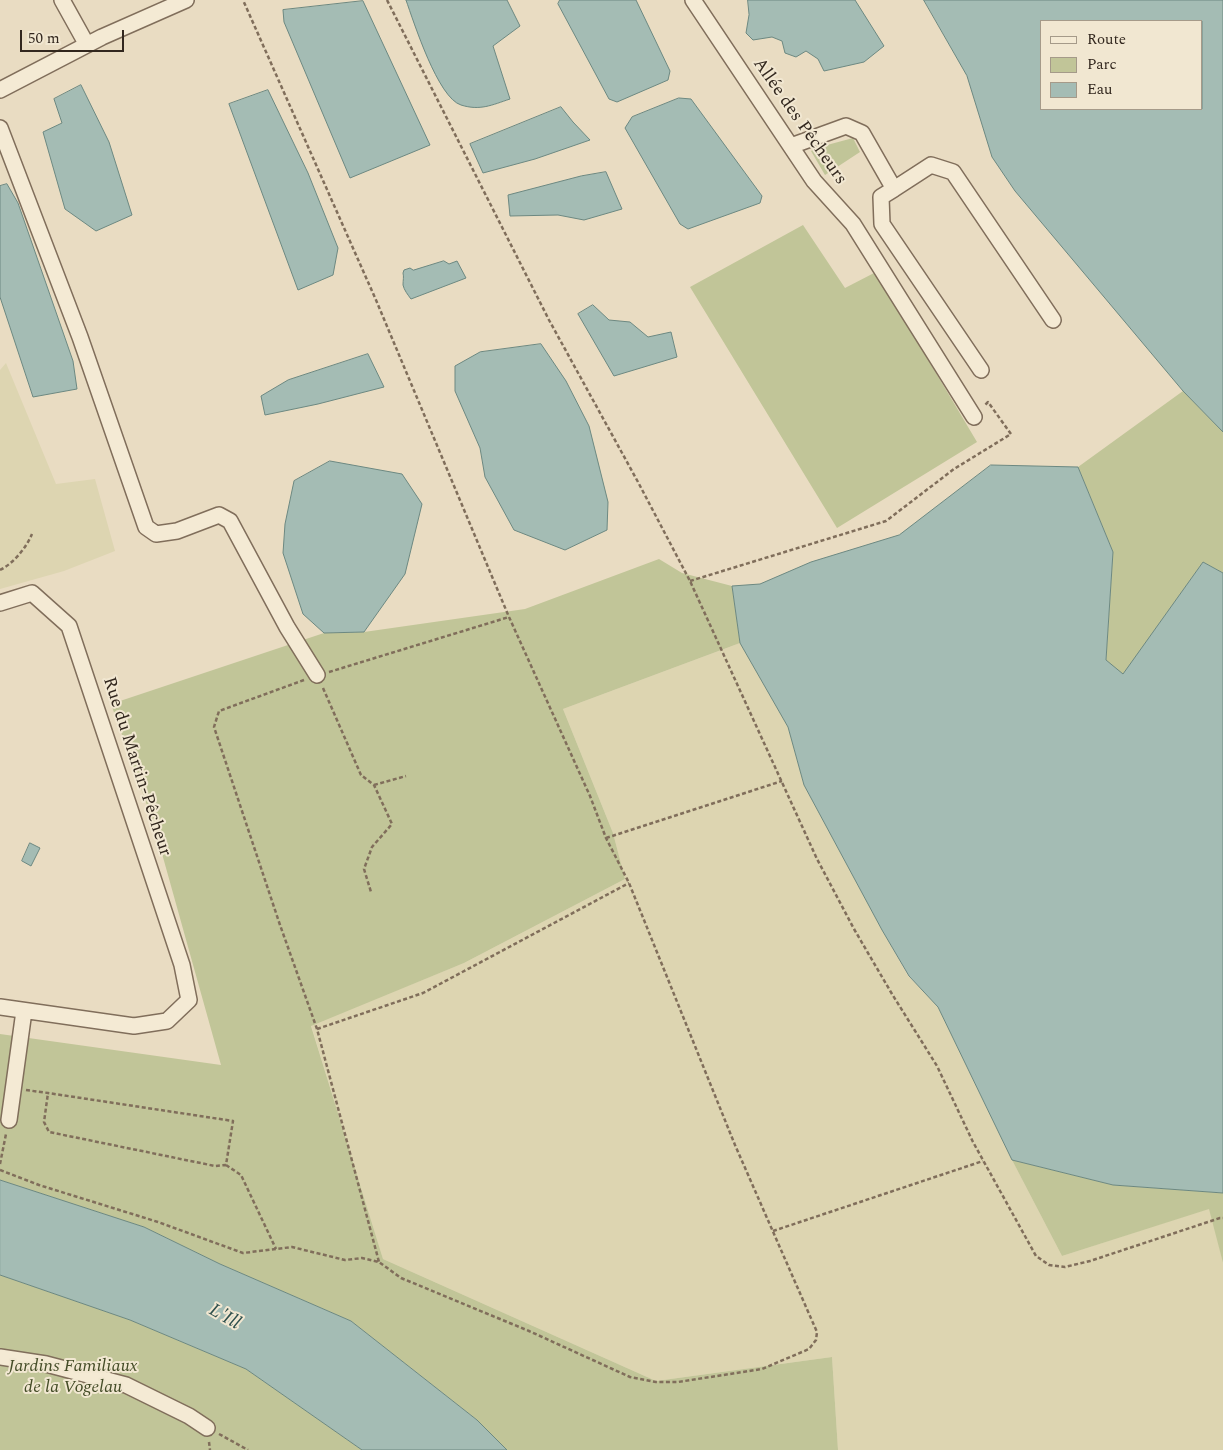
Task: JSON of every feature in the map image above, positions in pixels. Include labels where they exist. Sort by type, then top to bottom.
[{"type":"street","points":[[62,0],[87,45]]},
{"type":"street","points":[[0,90],[87,45],[186,0]]},
{"type":"street","name":"Allée des Pêcheurs","points":[[693,0],[814,181],[853,224],[974,417]]},
{"type":"street","points":[[790,146],[846,126],[862,133],[894,189]]},
{"type":"street","points":[[0,128],[80,337],[146,527],[156,534],[177,531],[219,515],[230,521],[287,628],[317,675]]},
{"type":"street","points":[[981,370],[882,224],[881,197],[931,165],[953,172],[1054,320]]},
{"type":"street","name":"Rue du Martin-Pêcheur","points":[[0,603],[32,593],[69,626],[182,965],[189,1000],[167,1021],[134,1026],[24,1011]]},
{"type":"street","points":[[0,1007],[24,1011],[9,1120]]},
{"type":"street","points":[[0,1358],[46,1364],[126,1385],[189,1416],[207,1428]]},
{"type":"path","points":[[0,1170],[39,1185],[158,1222],[243,1253],[292,1247],[345,1260],[362,1258],[379,1262],[401,1278],[529,1331],[630,1377],[656,1382],[678,1382],[762,1369],[809,1349],[816,1340],[817,1332],[735,1145],[629,883],[606,838],[590,796],[509,617],[376,300],[243,0]]},
{"type":"path","points":[[387,0],[549,320],[690,581],[817,859],[854,929],[937,1066],[983,1161],[1036,1256],[1049,1265],[1065,1267],[1090,1261],[1223,1218]]},
{"type":"path","points":[[690,581],[886,521],[954,469],[1011,434],[988,402],[974,417]]},
{"type":"path","points":[[0,570],[20,553],[32,534]]},
{"type":"path","points":[[379,1262],[316,1029],[214,727],[219,711],[317,675],[509,617]]},
{"type":"path","points":[[317,675],[361,775],[374,785],[392,824],[372,848],[364,868],[371,892]]},
{"type":"path","points":[[374,785],[406,776]]},
{"type":"path","points":[[606,838],[782,781]]},
{"type":"path","points":[[316,1029],[423,993],[629,883]]},
{"type":"path","points":[[226,1164],[233,1121],[48,1093],[44,1122],[49,1132],[215,1166],[226,1164],[241,1175],[276,1249]]},
{"type":"path","points":[[0,1164],[9,1120]]},
{"type":"path","points":[[773,1231],[983,1161]]},
{"type":"path","points":[[207,1428],[210,1450]]},
{"type":"path","points":[[207,1428],[248,1450]]},
{"type":"shaded area","points":[[6,363],[56,484],[95,479],[115,551],[64,571],[0,589],[0,370]]},
{"type":"shaded area","points":[[740,643],[788,727],[804,785],[908,976],[938,1007],[1012,1160],[1062,1256],[1210,1208],[1223,1263],[1223,1450],[838,1450],[832,1357],[656,1381],[383,1259],[311,1025],[464,963],[625,879],[613,833],[563,709]]},
{"type":"green space","points":[[853,138],[860,152],[825,175],[811,151]]},
{"type":"green space","points":[[803,225],[845,288],[876,272],[977,442],[837,528],[690,287]]},
{"type":"green space","points":[[1183,391],[1223,432],[1223,573],[1203,562],[1123,675],[1106,661],[1113,552],[1078,467]]},
{"type":"green space","points":[[659,559],[682,573],[732,586],[740,643],[563,709],[613,833],[625,879],[464,963],[311,1026],[383,1259],[656,1381],[832,1357],[838,1450],[507,1450],[477,1420],[351,1321],[220,1264],[144,1227],[0,1180],[0,1034],[221,1065],[154,825],[111,704],[324,633],[364,632],[525,609]]},
{"type":"green space","points":[[1012,1160],[1113,1185],[1223,1193],[1223,1263],[1209,1209],[1062,1256]]},
{"type":"green space","name":"Jardins Familiaux de la Vogelau","points":[[0,1275],[130,1320],[246,1369],[362,1450],[0,1450]]},
{"type":"water","points":[[406,0],[507,0],[520,26],[493,46],[510,99],[486,106],[468,107],[452,99],[444,89],[428,59]]},
{"type":"water","points":[[560,0],[636,0],[670,71],[668,80],[617,102],[609,99],[558,4]]},
{"type":"water","points":[[748,0],[855,0],[884,46],[864,62],[824,71],[818,59],[806,51],[796,57],[785,53],[782,41],[772,37],[753,40],[746,33],[749,15]]},
{"type":"water","points":[[924,0],[1223,0],[1223,432],[1183,391],[1015,191],[992,157],[967,76]]},
{"type":"water","points":[[363,1],[430,145],[350,178],[284,22],[283,10]]},
{"type":"water","points":[[81,85],[109,142],[132,215],[96,231],[65,209],[43,132],[62,123],[54,99]]},
{"type":"water","points":[[268,90],[308,173],[338,248],[333,275],[298,290],[229,104]]},
{"type":"water","points":[[679,98],[691,99],[762,196],[760,203],[688,229],[680,224],[625,128],[632,117]]},
{"type":"water","points":[[561,107],[590,140],[535,159],[483,173],[470,144]]},
{"type":"water","points":[[606,172],[622,209],[584,220],[558,215],[510,216],[508,195],[581,176]]},
{"type":"water","points":[[7,184],[18,203],[73,361],[77,389],[33,397],[0,297],[0,186]]},
{"type":"water","points":[[444,261],[449,264],[457,261],[466,278],[411,299],[403,285],[404,270],[410,268],[413,270]]},
{"type":"water","points":[[593,305],[609,320],[630,322],[648,337],[671,332],[677,357],[614,376],[578,314]]},
{"type":"water","points":[[541,344],[566,381],[589,426],[608,502],[607,530],[565,550],[514,530],[485,477],[480,448],[455,391],[455,366],[480,352]]},
{"type":"water","points":[[368,354],[384,387],[265,415],[261,396],[288,380]]},
{"type":"water","points":[[330,461],[402,474],[422,504],[405,574],[364,632],[324,633],[303,614],[283,553],[285,524],[294,481]]},
{"type":"water","points":[[991,465],[1078,467],[1113,552],[1106,660],[1123,674],[1203,562],[1223,573],[1223,1193],[1113,1185],[1012,1160],[938,1007],[909,976],[882,930],[804,785],[788,727],[740,643],[732,586],[760,584],[811,562],[899,535]]},
{"type":"water","points":[[30,843],[40,848],[31,866],[22,861]]},
{"type":"water","name":"L'Ill","points":[[0,1180],[144,1227],[220,1264],[351,1321],[477,1420],[507,1450],[362,1450],[246,1369],[130,1320],[0,1275]]}]
